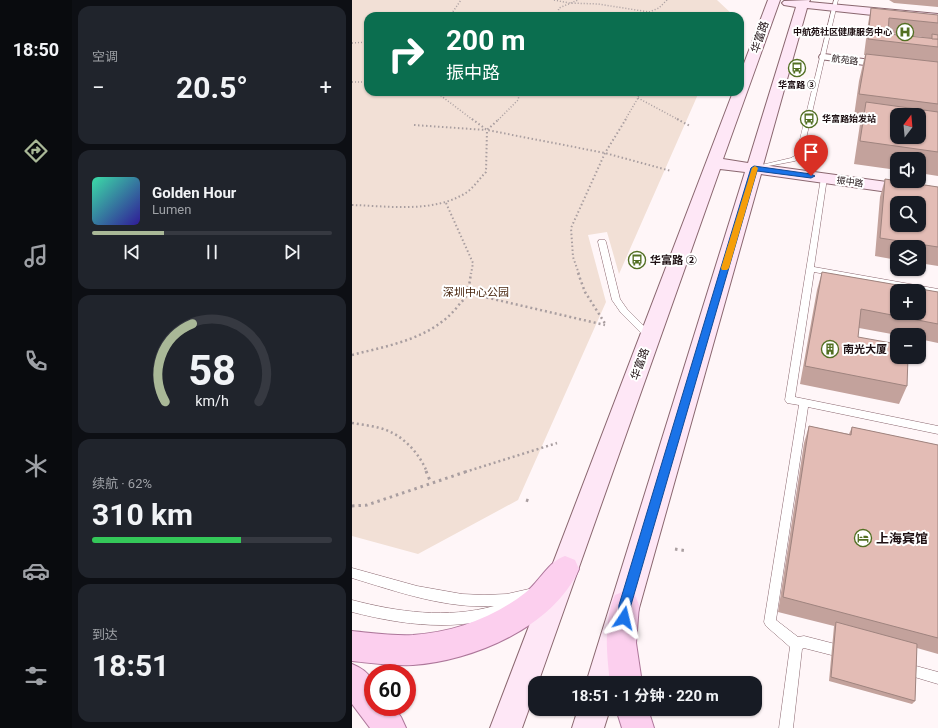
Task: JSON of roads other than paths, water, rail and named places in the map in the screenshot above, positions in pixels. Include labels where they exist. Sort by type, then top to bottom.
[{"type":"main road","points":[[773,1],[836,3],[938,18]]},
{"type":"main road","name":"华富路","points":[[744,80],[773,1]]},
{"type":"main road","points":[[604,676],[803,2]]},
{"type":"main road","name":"华富路","points":[[506,728],[557,579],[650,338],[738,96]]},
{"type":"main road","name":"振中路","points":[[714,162],[938,194]]},
{"type":"main road","points":[[352,646],[413,650],[445,645],[479,634],[507,622],[530,607],[557,579]]},
{"type":"main road","points":[[625,605],[621,643],[625,676]]},
{"type":"main road","points":[[352,679],[364,694]]},
{"type":"main road","points":[[381,716],[390,728]]},
{"type":"main road","points":[[588,728],[592,716]]},
{"type":"main road","points":[[634,716],[638,728]]},
{"type":"street","name":"航苑路","points":[[824,57],[898,66]]},
{"type":"lane","points":[[754,168],[793,160],[799,156],[804,144],[836,3]]},
{"type":"lane","points":[[824,178],[790,400],[938,430]]},
{"type":"lane","points":[[602,242],[616,300],[624,311],[650,338]]},
{"type":"lane","points":[[810,269],[938,292]]},
{"type":"lane","points":[[796,644],[770,622],[804,402]]},
{"type":"lane","points":[[352,573],[435,596],[471,601],[495,601],[522,597],[557,579]]},
{"type":"lane","points":[[352,606],[372,612],[419,618],[471,617],[495,613],[524,603],[557,579]]},
{"type":"lane","points":[[796,644],[804,642],[854,655]]},
{"type":"lane","points":[[786,728],[796,644]]},
{"type":"lane","points":[[892,666],[938,678]]},
{"type":"place","name":"中航苑社区健康服务中心","points":[[905,32]]},
{"type":"place","name":"华富路 ③","points":[[797,68]]},
{"type":"place","name":"华富路始发站","points":[[809,119]]},
{"type":"place","name":"华富路 ②","points":[[637,260]]},
{"type":"place","name":"南光大厦","points":[[830,349]]},
{"type":"place","name":"上海宾馆","points":[[863,538]]},
{"type":"park label","name":"深圳中心公园","points":[[476,292]]}]
